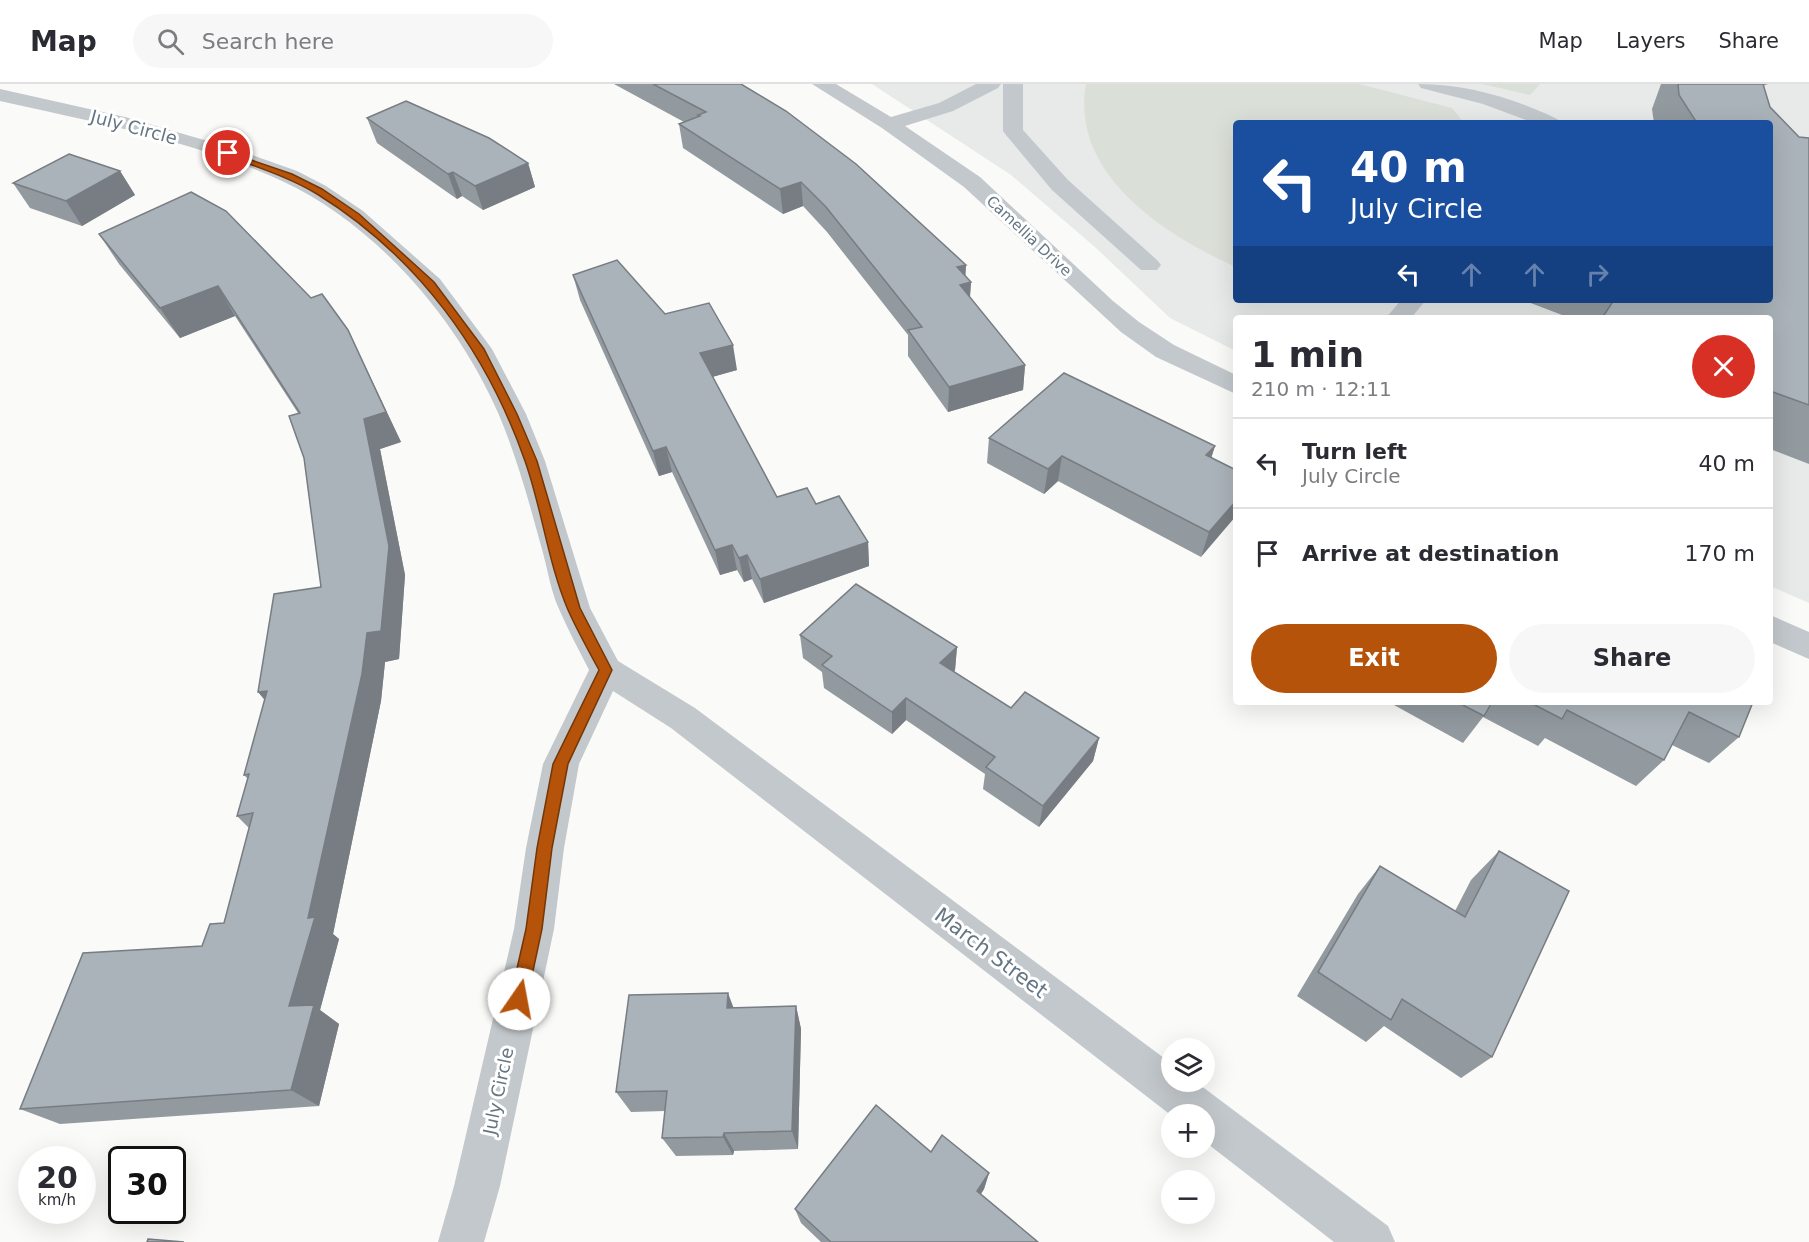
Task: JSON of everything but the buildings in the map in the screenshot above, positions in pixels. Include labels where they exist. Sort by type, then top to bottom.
[{"type":"street","name":"Camellia Drive","points":[[822,84],[890,124],[972,182],[1045,248],[1104,306],[1130,327],[1165,351],[1233,385]]},
{"type":"street","points":[[890,124],[946,107],[992,84]]},
{"type":"street","points":[[1013,84],[1012,131],[1060,185],[1149,265]]},
{"type":"street","points":[[1428,84],[1527,111],[1544,120]]},
{"type":"street","name":"July Circle","points":[[0,95],[118,121],[228,153],[289,176],[318,191],[356,216],[423,276],[479,349],[512,414],[531,461],[574,608],[606,670],[561,764],[545,848],[534,929],[477,1186],[461,1242]]},
{"type":"street","points":[[1401,315],[1411,303]]},
{"type":"street","points":[[1773,629],[1809,646]]},
{"type":"street","name":"March Street","points":[[606,670],[683,718],[1372,1242]]},
{"type":"shaded area","points":[[872,84],[1809,84],[1809,603],[1773,587],[1773,315],[1233,315],[1233,350],[1170,318],[1096,248],[1011,175]]},
{"type":"shaded area","points":[[1086,84],[1359,84],[1452,108],[1462,120],[1233,120],[1233,266],[1180,238],[1128,198],[1108,173],[1093,146],[1085,117]]},
{"type":"shaded area","points":[[1482,84],[1540,84],[1530,95]]},
{"type":"route","points":[[228,153],[289,176],[318,191],[356,216],[431,284],[467,332],[479,349],[512,414],[531,461],[574,608],[606,670],[561,764],[545,848],[534,929],[519,999]]}]
